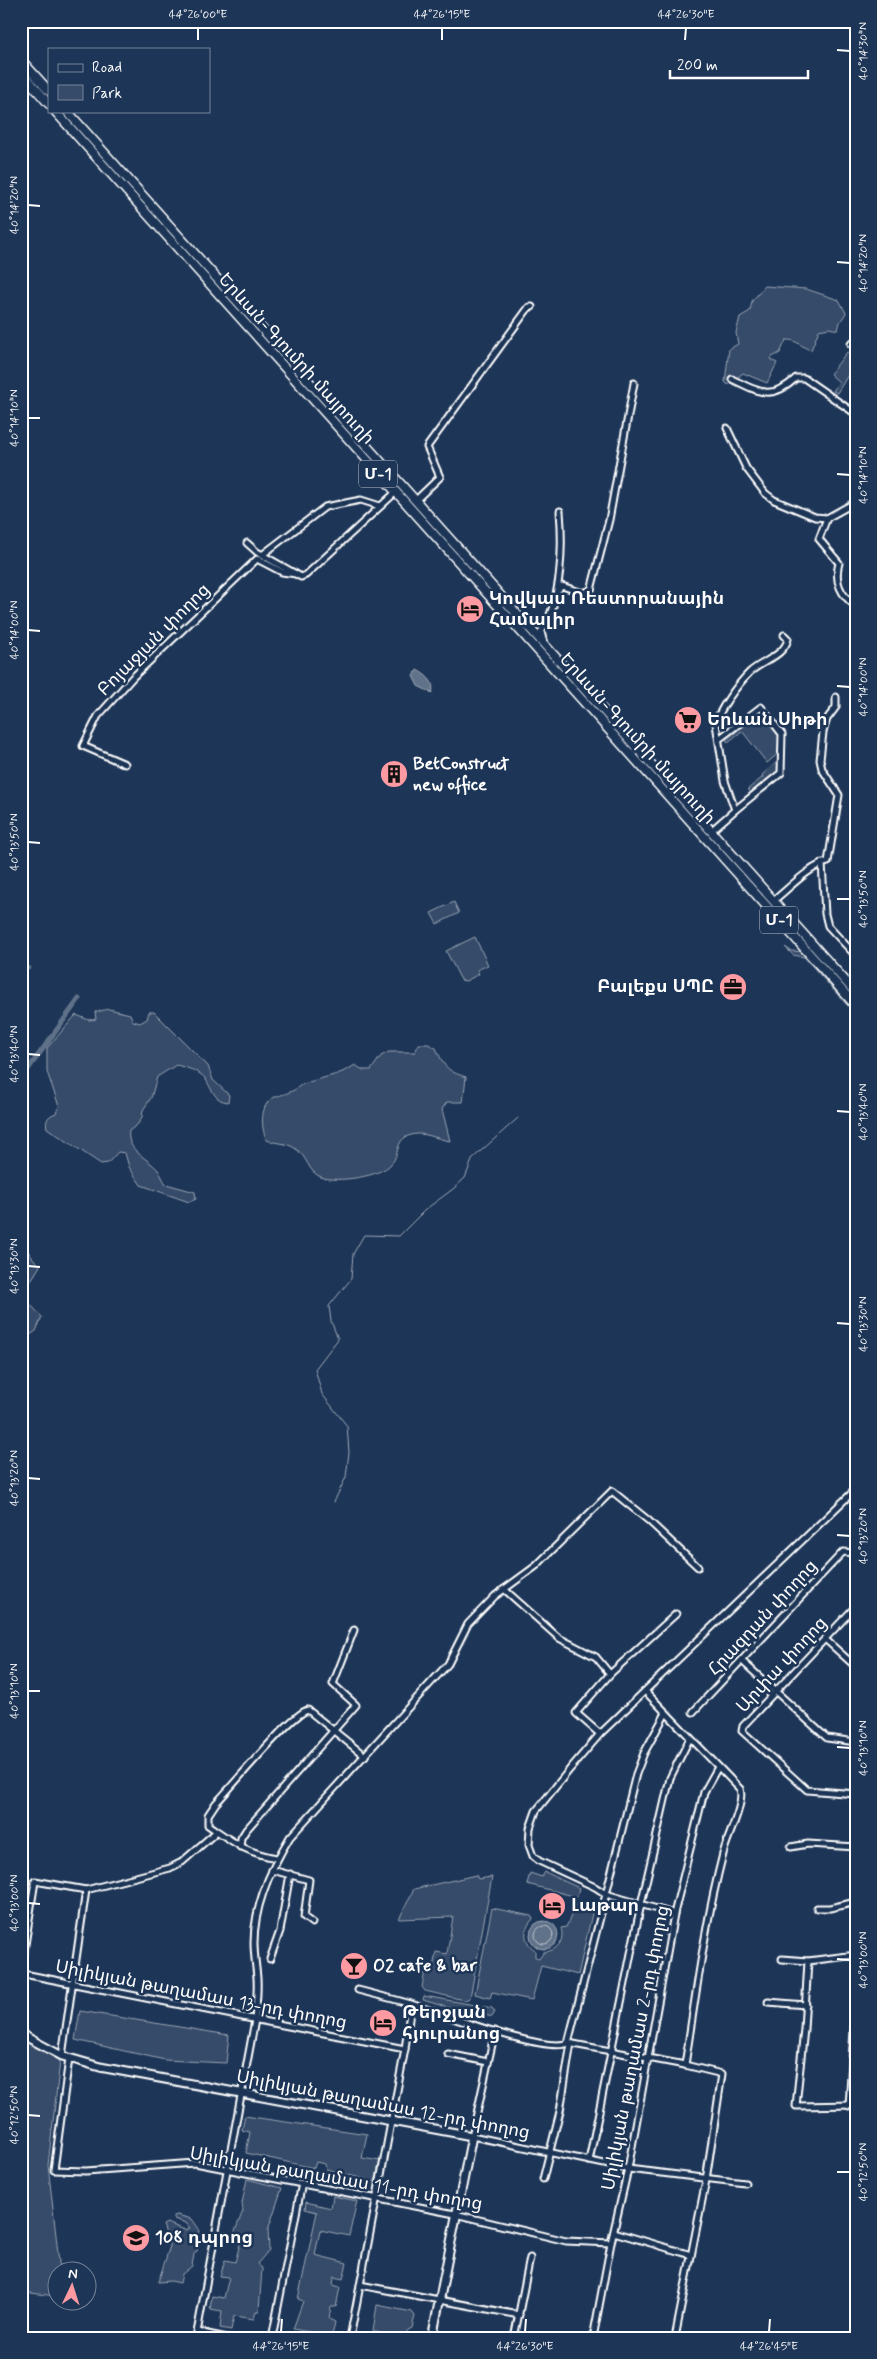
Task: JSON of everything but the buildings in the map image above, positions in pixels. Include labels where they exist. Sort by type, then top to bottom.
[{"type":"highway","points":[[21,60],[48,90]]},
{"type":"highway","points":[[21,72],[48,103]]},
{"type":"highway","name":"Երևան-Գյումրի մայրուղի","points":[[56,112],[856,1006]]},
{"type":"highway","name":"Երևան-Գյումրի մայրուղի","points":[[68,112],[854,990]]},
{"type":"highway","points":[[344,435],[350,428]]},
{"type":"highway","points":[[703,835],[710,830]]},
{"type":"main road","name":"Սիլիկյան թաղամաս 12-րդ փողոց","points":[[21,2034],[66,2057],[100,2067],[472,2136]]},
{"type":"main road","points":[[432,2338],[455,2214],[472,2136]]},
{"type":"street","points":[[415,501],[440,477],[427,447],[532,306]]},
{"type":"street","points":[[732,379],[766,394],[780,391],[796,378],[804,378],[856,414]]},
{"type":"street","points":[[557,591],[562,586],[584,592],[591,590],[609,520],[634,383]]},
{"type":"street","points":[[727,428],[746,468],[765,493],[774,500],[815,517],[827,518],[856,502]]},
{"type":"street","points":[[247,543],[296,574],[306,575],[396,492]]},
{"type":"street","points":[[262,554],[325,507],[361,500],[380,506]]},
{"type":"street","points":[[545,646],[541,632],[548,622],[557,591],[562,535],[560,511]]},
{"type":"street","points":[[827,518],[819,539],[839,563],[836,574],[841,591],[856,606]]},
{"type":"street","name":"Բոյաջյան փողոց","points":[[125,764],[83,746],[98,716],[134,677],[257,559],[282,572],[296,574]]},
{"type":"street","points":[[736,810],[725,781],[716,724],[717,715],[750,672],[782,650],[788,639],[784,635]]},
{"type":"street","points":[[774,901],[822,863],[828,862],[839,795],[822,769],[820,746],[827,719],[836,708],[836,697]]},
{"type":"street","points":[[710,830],[781,773],[782,734],[761,707],[719,739]]},
{"type":"street","points":[[822,863],[825,914],[828,926],[856,956]]},
{"type":"street","points":[[674,1914],[606,1894],[596,1886],[539,1861],[533,1856],[529,1845],[530,1828],[536,1811],[600,1734],[856,1489]]},
{"type":"street","points":[[227,2338],[197,2335],[226,2169],[255,2020],[257,1978],[254,1941],[264,1887],[277,1858],[290,1837],[448,1664],[468,1624],[504,1590],[536,1566],[612,1491],[698,1567]]},
{"type":"street","name":"Հրազդան փողոց","points":[[693,1712],[843,1552],[856,1553]]},
{"type":"street","points":[[504,1590],[559,1638],[596,1657],[610,1674]]},
{"type":"street","name":"Արփա փողոց","points":[[856,1606],[742,1726],[742,1732],[807,1790],[856,1794]]},
{"type":"street","points":[[600,1734],[576,1713],[610,1674],[676,1614]]},
{"type":"street","points":[[240,1847],[241,1838],[246,1830],[356,1705],[333,1684],[354,1630]]},
{"type":"street","points":[[826,1639],[856,1667]]},
{"type":"street","points":[[742,1661],[827,1738],[856,1742]]},
{"type":"street","points":[[644,1691],[740,1789],[741,1803],[727,1839],[717,1877],[685,2065]]},
{"type":"street","points":[[277,1858],[256,1854],[240,1847],[208,1825],[208,1815],[216,1803],[287,1726],[304,1711],[308,1710],[365,1756]]},
{"type":"street","points":[[543,2179],[560,2111],[570,2043],[636,1774],[644,1753],[666,1713]]},
{"type":"street","points":[[589,2161],[641,1904],[670,1778],[690,1738]]},
{"type":"street","name":"Սիլիկյան թաղամաս 2-րդ փողոց","points":[[593,2338],[611,2243],[628,2169],[674,1914],[704,1792],[718,1767]]},
{"type":"street","points":[[21,1970],[35,1881],[86,1890],[170,1868],[182,1862],[215,1833]]},
{"type":"street","points":[[791,1846],[808,1844],[856,1847]]},
{"type":"street","points":[[272,1870],[309,1880],[304,1917],[312,1923]]},
{"type":"street","points":[[270,1959],[280,1931],[290,1874]]},
{"type":"street","points":[[66,2057],[72,1983],[86,1890]]},
{"type":"street","points":[[817,1908],[830,1908],[856,1902]]},
{"type":"street","points":[[782,1959],[808,1961],[856,1955]]},
{"type":"street","points":[[808,1961],[806,2005],[796,2106],[856,2106]]},
{"type":"street","name":"Սիլիկյան թաղամաս 13-րդ փողոց","points":[[21,1975],[72,1983],[405,2049]]},
{"type":"street","points":[[358,1990],[411,2004],[494,2031],[552,2045],[570,2043],[722,2074],[706,2180],[674,2338]]},
{"type":"street","points":[[849,2106],[856,2000]]},
{"type":"street","points":[[768,2002],[806,2005]]},
{"type":"street","points":[[350,2338],[405,2049],[411,2004]]},
{"type":"street","points":[[472,2136],[494,2031]]},
{"type":"street","points":[[448,2054],[488,2062]]},
{"type":"street","name":"Սիլիկյան թաղամաս 11-րդ փողոց","points":[[66,2057],[54,2170],[86,2170],[194,2163],[377,2197],[566,2240],[611,2243]]},
{"type":"street","name":"Սիլիկյան թաղամաս 12-րդ փողոց","points":[[472,2136],[628,2169],[745,2184]]},
{"type":"street","points":[[272,2338],[302,2183]]},
{"type":"street","points":[[614,2232],[692,2255]]},
{"type":"street","points":[[514,2338],[530,2258]]},
{"type":"street","points":[[360,2285],[518,2315]]},
{"type":"green space","points":[[60,112],[64,112],[341,422],[338,424]]},
{"type":"green space","points":[[765,286],[806,289],[839,300],[846,313],[840,322],[838,330],[829,328],[819,330],[811,350],[793,341],[786,340],[780,353],[772,357],[771,360],[777,363],[767,383],[743,373],[728,385],[725,382],[729,349],[738,344],[736,333],[740,317],[750,311],[752,301]]},
{"type":"green space","points":[[847,352],[856,357],[856,362],[837,393],[833,391],[839,382],[830,374]]},
{"type":"green space","points":[[352,435],[704,827],[702,829],[350,437]]},
{"type":"green space","points":[[761,712],[781,737],[780,752],[767,763],[742,731],[728,742],[726,740]]},
{"type":"green space","points":[[779,760],[777,773],[751,793],[748,789]]},
{"type":"green space","points":[[712,837],[856,997],[856,1002],[711,839]]},
{"type":"green space","points":[[454,902],[459,913],[437,924],[431,913]]},
{"type":"green space","points":[[475,937],[488,965],[477,970],[479,974],[466,981],[461,980],[446,951]]},
{"type":"green space","points":[[785,947],[791,951],[805,952],[856,1010],[856,1015],[804,957],[793,955]]},
{"type":"green space","points":[[109,1009],[130,1014],[133,1021],[140,1023],[147,1019],[149,1012],[154,1012],[208,1066],[213,1080],[229,1095],[228,1102],[219,1099],[205,1078],[199,1073],[176,1065],[157,1077],[151,1098],[143,1110],[142,1117],[138,1124],[129,1131],[129,1138],[134,1149],[158,1170],[166,1184],[195,1192],[196,1199],[189,1202],[141,1185],[129,1167],[125,1153],[118,1152],[108,1163],[101,1164],[47,1128],[46,1123],[48,1119],[56,1113],[59,1106],[47,1072],[47,1048],[76,1015],[89,1020],[96,1019],[95,1012]]},
{"type":"green space","points":[[419,1044],[428,1044],[436,1048],[441,1059],[450,1070],[466,1077],[463,1102],[447,1102],[442,1109],[450,1141],[424,1134],[413,1134],[401,1141],[396,1157],[385,1169],[358,1178],[328,1179],[313,1172],[300,1152],[293,1147],[267,1140],[262,1119],[264,1108],[272,1098],[294,1090],[308,1082],[342,1072],[355,1065],[363,1070],[371,1070],[381,1056],[389,1052],[415,1052]]},
{"type":"green space","points":[[21,1239],[31,1256],[40,1266],[30,1282],[21,1287]]},
{"type":"green space","points":[[21,1287],[30,1304],[42,1317],[36,1331],[21,1341]]},
{"type":"green space","points":[[545,1872],[579,1888],[577,1897],[527,1884],[530,1873],[542,1877]]},
{"type":"green space","points":[[476,1875],[478,1879],[492,1877],[470,1998],[464,2000],[425,1991],[422,1987],[425,1971],[433,1968],[436,1952],[447,1954],[453,1917],[399,1919],[414,1889]]},
{"type":"green space","points":[[578,1901],[589,1903],[593,1909],[578,1975],[541,1966],[532,2000],[492,1992],[490,1998],[475,1994],[492,1908],[531,1916],[533,1919],[527,1927],[526,1939],[535,1950],[535,1957],[539,1959],[544,1952],[553,1950],[559,1944],[562,1937],[561,1928],[566,1927]]},
{"type":"green space","points":[[424,1996],[492,2008],[495,2012],[492,2017],[471,2011],[469,2014],[423,2000]]},
{"type":"green space","points":[[80,2011],[229,2035],[226,2063],[165,2060],[75,2040]]},
{"type":"green space","points":[[21,2037],[60,2061],[48,2165],[59,2262],[48,2262],[48,2295],[21,2292]]},
{"type":"green space","points":[[245,2116],[367,2134],[362,2158],[380,2161],[375,2182],[326,2169],[325,2164],[316,2162],[314,2168],[246,2153],[250,2132],[242,2130]]},
{"type":"green space","points":[[247,2179],[282,2188],[268,2230],[269,2250],[257,2264],[262,2268],[259,2311],[256,2311],[254,2319],[234,2316],[231,2330],[220,2328],[222,2311],[210,2309],[212,2296],[224,2298],[229,2277],[220,2276],[225,2260],[235,2262],[240,2244],[233,2236],[243,2211],[242,2203]]},
{"type":"green space","points":[[333,2196],[357,2201],[349,2236],[320,2230],[315,2255],[347,2263],[343,2279],[334,2277],[333,2285],[340,2287],[336,2307],[331,2307],[329,2319],[335,2322],[332,2336],[293,2329],[303,2301],[298,2299],[317,2212],[305,2209],[306,2202],[331,2208]]},
{"type":"green space","points":[[174,2216],[192,2219],[199,2229],[198,2236],[191,2242],[198,2250],[194,2254],[192,2266],[182,2274],[180,2283],[171,2281],[158,2282],[170,2246],[163,2225],[167,2223],[185,2230],[190,2228],[186,2223],[174,2219]]},
{"type":"green space","points":[[377,2305],[412,2312],[415,2316],[412,2328],[408,2330],[403,2338],[385,2338],[383,2334],[373,2331]]},
{"type":"water","points":[[417,670],[431,682],[432,693],[418,686],[413,676]]},
{"type":"water","points":[[544,1921],[554,1925],[558,1935],[554,1945],[544,1949],[534,1945],[530,1935],[534,1925]]},
{"type":"waterway","points":[[21,967],[28,968]]},
{"type":"waterway","points":[[21,1079],[79,999]]},
{"type":"waterway","points":[[334,1502],[346,1477],[349,1452],[347,1426],[322,1394],[315,1369],[338,1339],[331,1321],[329,1306],[351,1279],[353,1254],[364,1235],[399,1236],[426,1209],[465,1178],[473,1158],[518,1118]]},
{"type":"place","name":"Կովկաս Ռեստորանային Համալիր","points":[[470,609]]},
{"type":"place","name":"Երևան Սիթի","points":[[688,720]]},
{"type":"place","name":"BetConstruct new office","points":[[394,774]]},
{"type":"place","name":"Բալեքս ՍՊԸ","points":[[733,987]]},
{"type":"place","name":"Լաթար","points":[[552,1906]]},
{"type":"place","name":"O2 cafe & bar","points":[[354,1966]]},
{"type":"place","name":"Թերջյան հյուրանոց","points":[[383,2023]]},
{"type":"place","name":"108 դպրոց","points":[[136,2238]]}]
